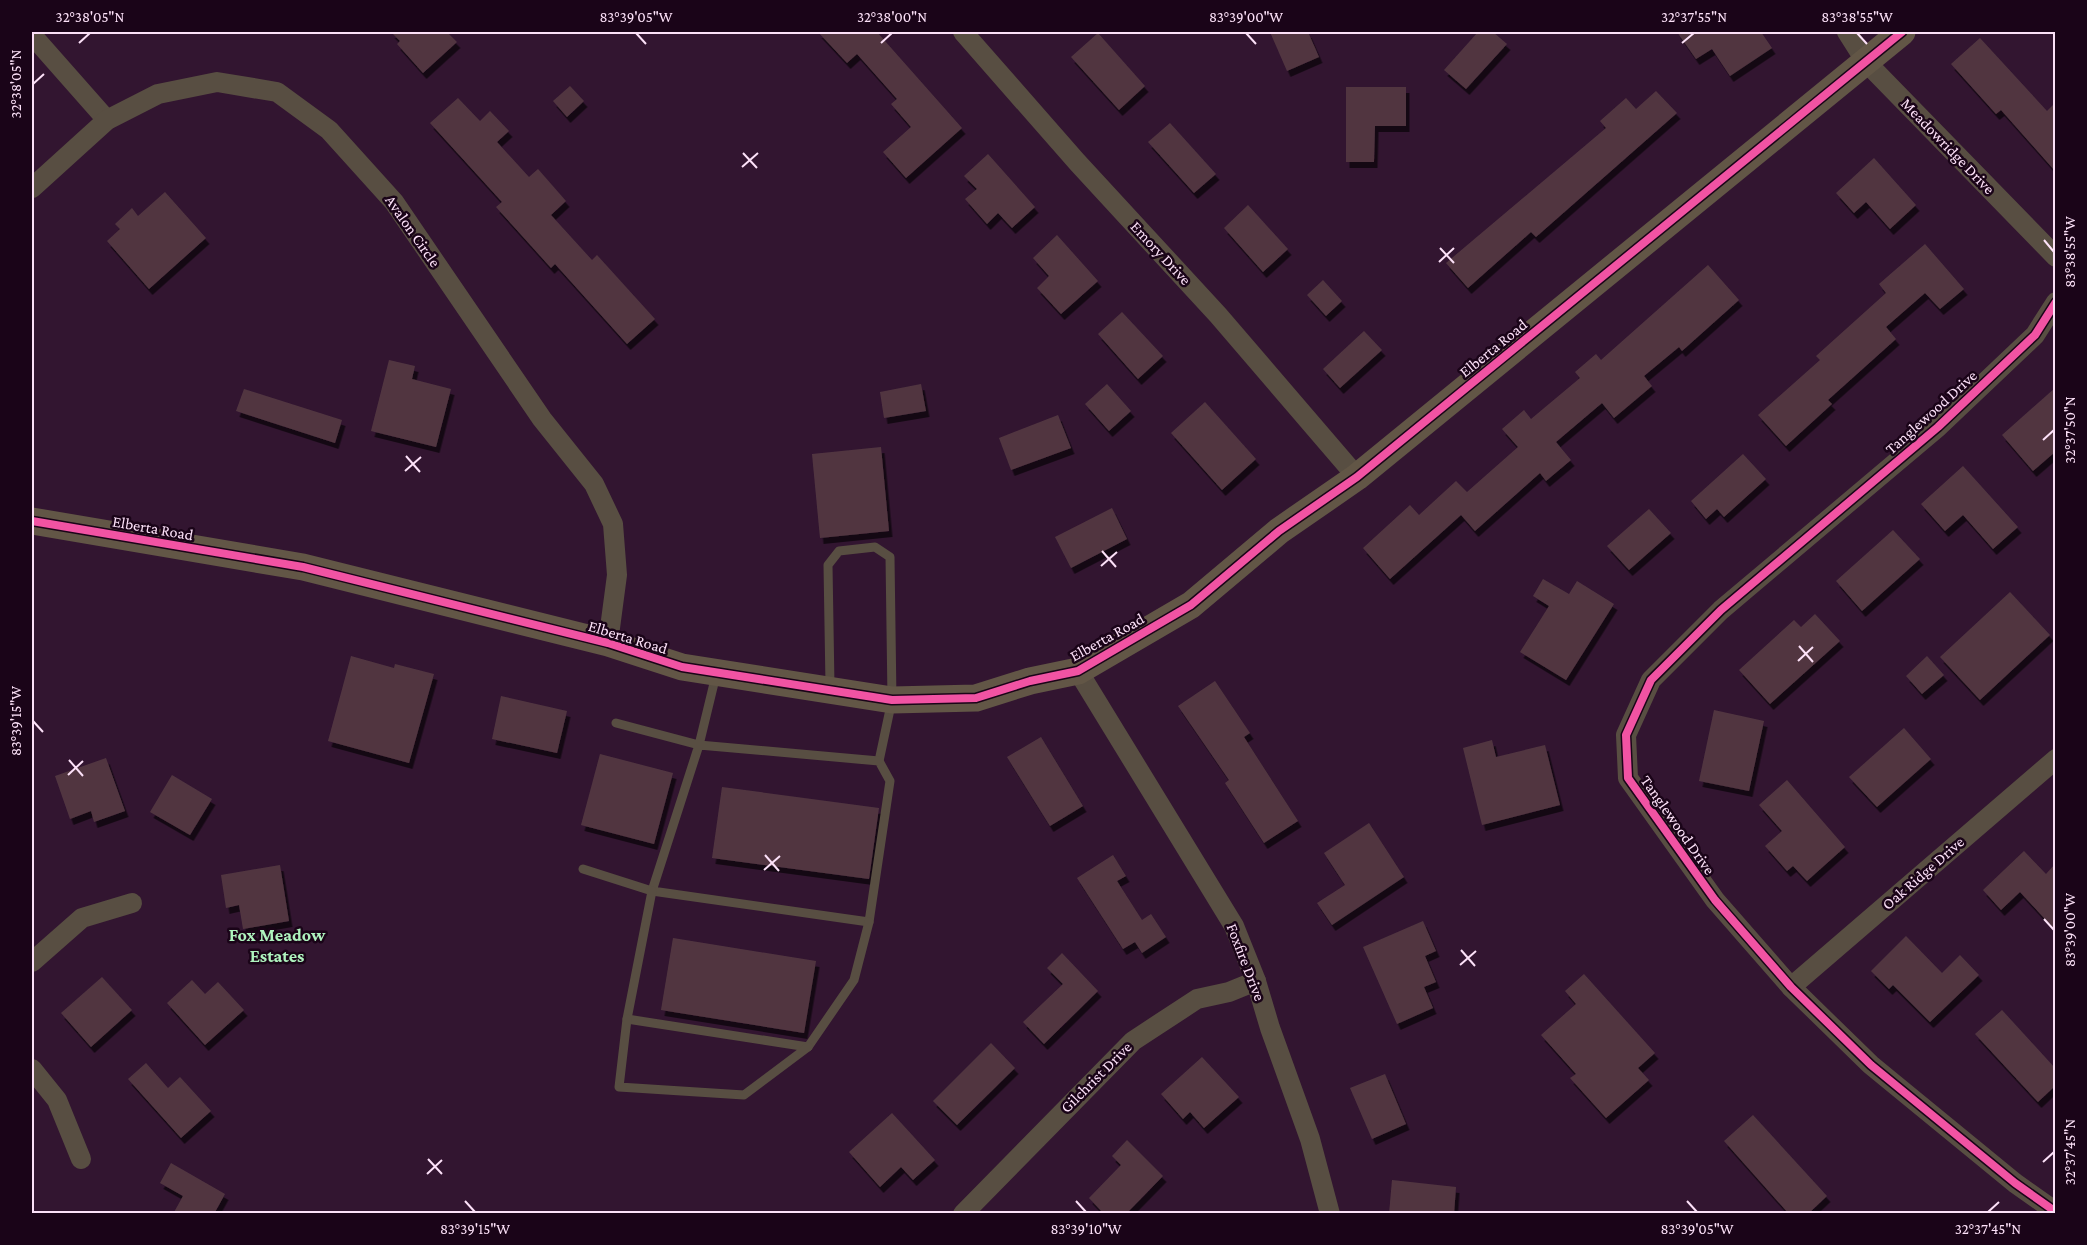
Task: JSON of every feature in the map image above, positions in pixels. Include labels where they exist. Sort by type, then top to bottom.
[{"type":"street","name":"Emory Drive","points":[[963,32],[1077,162],[1218,315],[1357,477]]},
{"type":"street","name":"Meadowridge Drive","points":[[1847,32],[1866,62],[2055,256]]},
{"type":"street","name":"Elberta Road","points":[[32,521],[303,567],[608,643],[682,667],[891,700],[976,698],[1030,681],[1078,671],[1191,605],[1280,531],[1357,477],[1902,32]]},
{"type":"street","points":[[32,35],[107,120]]},
{"type":"street","name":"Avalon Circle","points":[[32,188],[107,120],[158,94],[217,82],[278,92],[329,130],[394,202],[542,419],[594,484],[613,524],[616,575],[608,643]]},
{"type":"street","name":"Tanglewood Drive","points":[[2055,302],[2035,335],[1938,428],[1721,610],[1650,680],[1626,735],[1628,778],[1715,900],[1791,987],[1871,1065],[2015,1183],[2055,1212]]},
{"type":"street","name":"Foxfire Drive","points":[[1078,671],[1234,926],[1256,981],[1270,1028],[1310,1139],[1330,1214]]},
{"type":"street","name":"Oak Ridge Drive","points":[[1791,987],[2055,759]]},
{"type":"street","points":[[32,962],[82,918],[132,903]]},
{"type":"street","name":"Gilchrist Drive","points":[[963,1214],[1133,1041],[1197,999],[1229,992],[1256,981]]},
{"type":"street","points":[[32,1069],[57,1100],[81,1159]]},
{"type":"lane","points":[[716,673],[699,745],[652,891],[627,1019],[619,1087],[744,1095],[808,1047],[854,980],[869,922],[890,782],[879,761],[891,700],[890,557],[875,547],[839,551],[828,566],[831,692]]},
{"type":"lane","points":[[616,723],[699,745],[879,761]]},
{"type":"lane","points":[[583,869],[652,891],[869,922]]},
{"type":"lane","points":[[627,1019],[808,1047]]},
{"type":"building","points":[[391,32],[447,32],[457,42],[423,73],[397,44],[400,41]]},
{"type":"building","points":[[818,32],[877,32],[962,128],[906,178],[883,152],[911,127],[891,104],[897,99],[857,54],[847,63]]},
{"type":"building","points":[[1270,32],[1308,32],[1319,57],[1287,71]]},
{"type":"building","points":[[1478,32],[1493,32],[1507,44],[1466,89],[1444,70]]},
{"type":"building","points":[[1677,32],[1761,32],[1772,48],[1730,76],[1712,49],[1696,59]]},
{"type":"building","points":[[1098,33],[1145,86],[1119,110],[1071,57]]},
{"type":"building","points":[[1980,38],[2047,111],[2055,103],[2055,171],[2001,110],[1996,114],[1951,64]]},
{"type":"building","points":[[570,86],[584,101],[567,117],[553,101]]},
{"type":"building","points":[[1346,87],[1406,87],[1406,126],[1375,126],[1374,162],[1346,162]]},
{"type":"building","points":[[1656,91],[1677,113],[1536,237],[1531,232],[1468,288],[1446,263],[1606,128],[1600,121],[1626,98],[1636,109]]},
{"type":"building","points":[[458,98],[480,121],[490,111],[509,131],[497,142],[529,177],[538,169],[566,201],[551,215],[592,260],[597,255],[655,319],[627,344],[555,264],[551,268],[496,207],[502,202],[430,123]]},
{"type":"building","points":[[1170,123],[1216,174],[1194,193],[1148,142]]},
{"type":"building","points":[[988,154],[1035,207],[1012,228],[998,213],[987,224],[965,199],[977,189],[964,176]]},
{"type":"building","points":[[1874,158],[1916,205],[1890,229],[1866,202],[1854,213],[1836,193]]},
{"type":"building","points":[[165,192],[206,238],[149,289],[107,241],[120,229],[115,224],[132,208],[138,216]]},
{"type":"building","points":[[1248,205],[1288,249],[1263,272],[1224,228]]},
{"type":"building","points":[[1057,235],[1098,281],[1061,314],[1037,288],[1049,276],[1033,258]]},
{"type":"building","points":[[1925,244],[1964,289],[1940,309],[1925,293],[1886,327],[1896,339],[1828,400],[1832,404],[1786,446],[1758,415],[1820,360],[1816,356],[1886,293],[1879,284]]},
{"type":"building","points":[[1708,265],[1739,300],[1682,351],[1679,347],[1644,376],[1652,386],[1614,418],[1602,403],[1556,442],[1571,460],[1546,481],[1540,473],[1475,531],[1461,515],[1390,579],[1363,548],[1410,505],[1419,515],[1456,481],[1467,492],[1518,447],[1502,429],[1524,410],[1531,419],[1580,378],[1575,372],[1596,354],[1601,360]]},
{"type":"building","points":[[1323,280],[1342,301],[1326,316],[1307,295]]},
{"type":"building","points":[[1122,312],[1163,356],[1138,379],[1098,334]]},
{"type":"building","points":[[1364,331],[1382,350],[1340,388],[1323,369]]},
{"type":"building","points":[[389,360],[415,366],[412,379],[451,389],[436,447],[371,431]]},
{"type":"building","points":[[921,384],[926,411],[884,418],[880,392]]},
{"type":"building","points":[[1107,384],[1131,411],[1109,431],[1085,404]]},
{"type":"building","points":[[2055,388],[2055,452],[2033,471],[2002,435]]},
{"type":"building","points":[[244,389],[342,420],[335,443],[236,411]]},
{"type":"building","points":[[1205,402],[1256,459],[1222,490],[1171,433]]},
{"type":"building","points":[[1058,415],[1071,448],[1011,470],[999,438]]},
{"type":"building","points":[[881,447],[889,531],[820,538],[812,454]]},
{"type":"building","points":[[1743,454],[1766,479],[1724,517],[1717,509],[1706,519],[1691,501]]},
{"type":"building","points":[[1963,466],[2018,527],[1993,549],[1963,515],[1945,531],[1921,504]]},
{"type":"building","points":[[1112,508],[1127,539],[1071,568],[1055,537]]},
{"type":"building","points":[[1649,509],[1671,533],[1629,570],[1607,546]]},
{"type":"building","points":[[1893,530],[1920,559],[1862,611],[1836,581]]},
{"type":"building","points":[[1543,579],[1569,594],[1577,581],[1614,604],[1566,680],[1520,652],[1549,606],[1533,596]]},
{"type":"building","points":[[2010,592],[2050,635],[1980,700],[1940,657]]},
{"type":"building","points":[[1815,614],[1840,641],[1770,704],[1739,670],[1794,620],[1801,627]]},
{"type":"building","points":[[351,656],[394,668],[395,664],[434,674],[409,763],[328,741]]},
{"type":"building","points":[[1927,656],[1944,675],[1922,694],[1906,676]]},
{"type":"building","points":[[1215,681],[1250,733],[1244,737],[1298,821],[1264,843],[1225,783],[1229,780],[1178,706]]},
{"type":"building","points":[[501,696],[567,711],[557,753],[492,739]]},
{"type":"building","points":[[1714,710],[1764,721],[1749,791],[1699,781]]},
{"type":"building","points":[[1904,728],[1931,759],[1877,807],[1849,777]]},
{"type":"building","points":[[1041,737],[1083,806],[1050,826],[1007,757]]},
{"type":"building","points":[[1492,740],[1496,757],[1545,745],[1560,805],[1482,825],[1463,748]]},
{"type":"building","points":[[600,754],[673,773],[654,844],[581,825]]},
{"type":"building","points":[[106,758],[125,811],[94,822],[91,811],[70,819],[55,776]]},
{"type":"building","points":[[172,775],[212,799],[190,835],[150,812]]},
{"type":"building","points":[[1787,780],[1845,847],[1807,881],[1793,866],[1787,871],[1765,846],[1782,831],[1759,805]]},
{"type":"building","points":[[722,787],[879,808],[869,879],[712,858]]},
{"type":"building","points":[[1369,823],[1404,877],[1332,925],[1317,903],[1345,885],[1324,853]]},
{"type":"building","points":[[2024,851],[2046,874],[2055,864],[2055,930],[2020,892],[2001,910],[1983,890]]},
{"type":"building","points":[[1113,855],[1126,876],[1117,881],[1142,920],[1151,914],[1166,937],[1142,953],[1135,942],[1123,949],[1077,878]]},
{"type":"building","points":[[280,865],[289,921],[243,929],[239,905],[226,908],[221,875]]},
{"type":"building","points":[[1423,921],[1436,951],[1425,956],[1436,982],[1424,987],[1433,1008],[1397,1024],[1363,947]]},
{"type":"building","points":[[1906,936],[1942,973],[1960,955],[1979,975],[1930,1022],[1893,985],[1889,989],[1871,971]]},
{"type":"building","points":[[673,938],[816,961],[804,1033],[661,1010]]},
{"type":"building","points":[[1062,953],[1098,991],[1044,1044],[1023,1022],[1063,984],[1047,968]]},
{"type":"building","points":[[1584,974],[1655,1053],[1638,1068],[1649,1080],[1606,1118],[1570,1078],[1576,1074],[1541,1035],[1576,1004],[1565,991]]},
{"type":"building","points":[[102,977],[132,1010],[91,1047],[61,1013]]},
{"type":"building","points":[[192,980],[205,994],[218,982],[244,1010],[205,1045],[167,1003]]},
{"type":"building","points":[[2002,1010],[2055,1068],[2055,1086],[2038,1102],[1975,1034]]},
{"type":"building","points":[[991,1043],[1015,1068],[957,1125],[933,1101]]},
{"type":"building","points":[[1202,1057],[1239,1097],[1204,1128],[1190,1112],[1183,1119],[1161,1094]]},
{"type":"building","points":[[146,1063],[168,1088],[180,1077],[211,1111],[181,1138],[128,1079]]},
{"type":"building","points":[[1385,1074],[1406,1124],[1372,1139],[1350,1088]]},
{"type":"building","points":[[892,1113],[935,1160],[913,1180],[901,1167],[880,1187],[849,1152]]},
{"type":"building","points":[[1753,1115],[1827,1196],[1808,1214],[1789,1214],[1724,1141]]},
{"type":"building","points":[[1127,1140],[1163,1176],[1126,1214],[1104,1214],[1089,1198],[1121,1165],[1112,1156]]},
{"type":"building","points":[[171,1163],[225,1194],[214,1214],[173,1214],[183,1196],[160,1183]]},
{"type":"building","points":[[1392,1180],[1456,1187],[1454,1214],[1389,1214]]},
{"type":"cycle path","points":[[32,521],[303,567],[608,643],[682,667],[892,700],[976,698],[1030,681],[1078,671],[1191,605],[1279,531],[1357,477],[1902,32]]},
{"type":"cycle path","points":[[2056,302],[2035,335],[1938,427],[1721,610],[1651,680],[1626,735],[1628,778],[1715,900],[1791,987],[1871,1065],[2015,1183],[2056,1212]]},
{"type":"district","name":"Fox Meadow Estates","points":[[277,945]]}]
